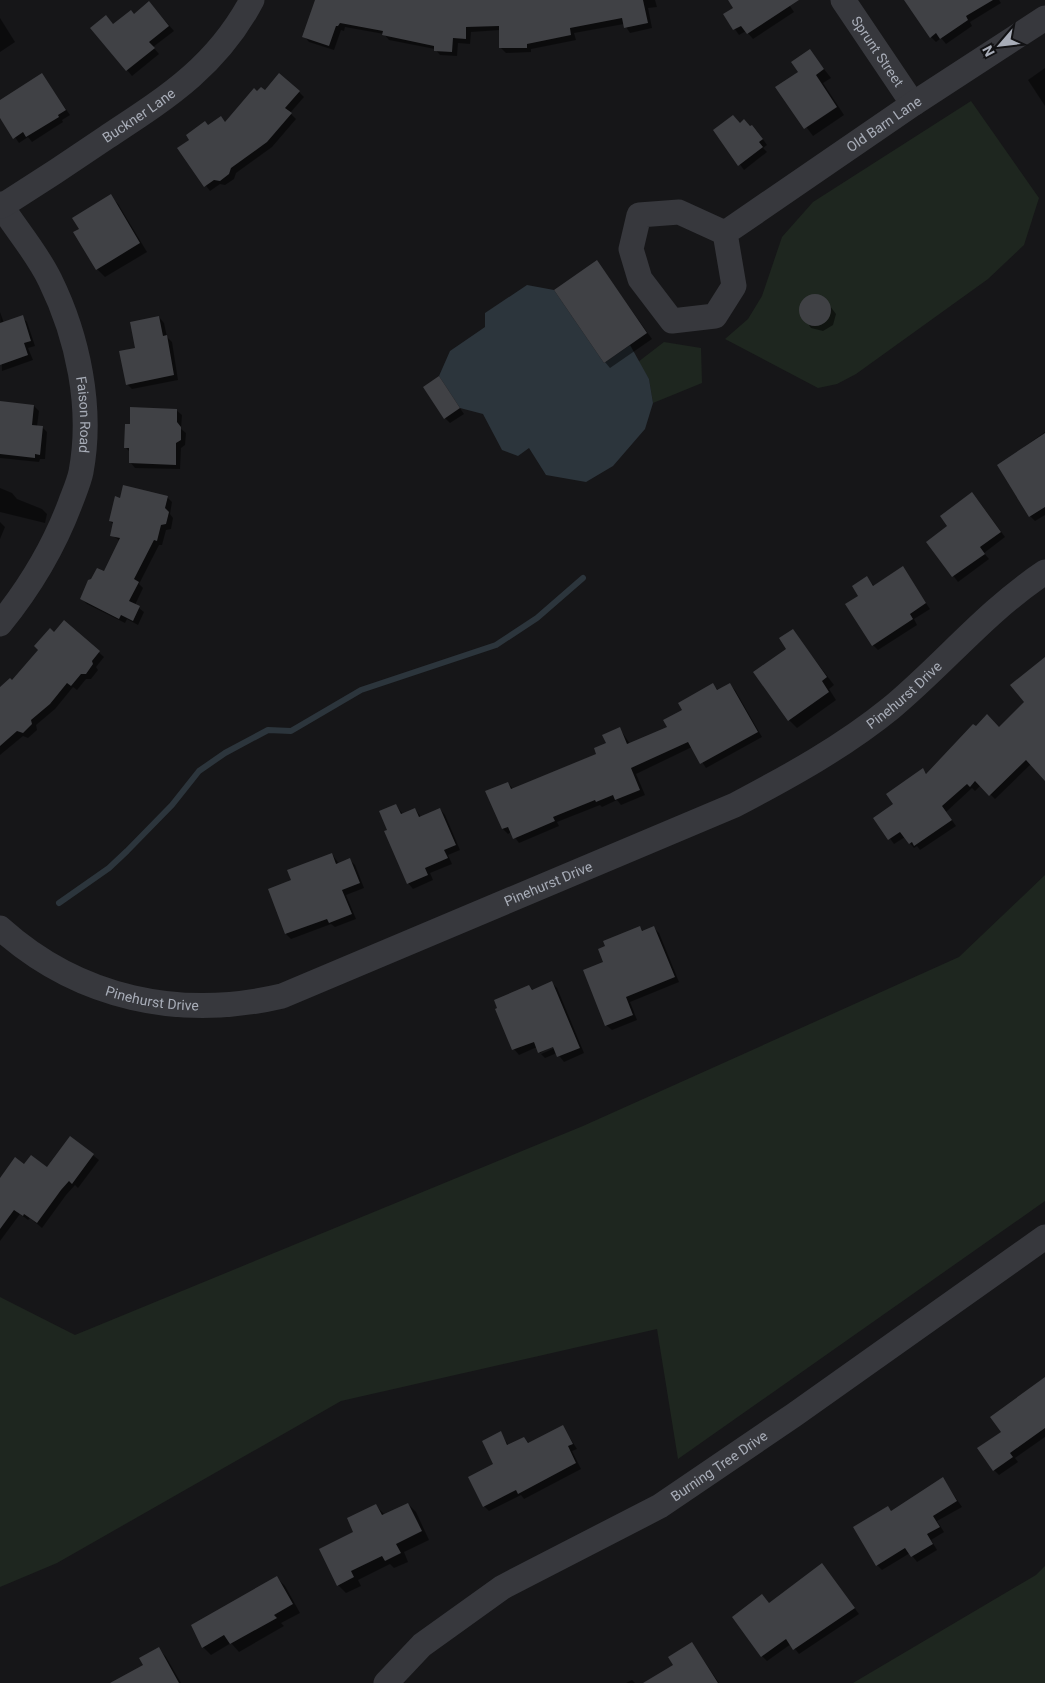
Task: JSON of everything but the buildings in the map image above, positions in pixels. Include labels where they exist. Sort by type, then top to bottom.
[{"type":"street","name":"Buckner Lane","points":[[1,205],[179,88],[207,64],[232,35],[252,0]]},
{"type":"street","name":"Sprunt Street","points":[[843,0],[913,104]]},
{"type":"street","name":"Old Barn Lane","points":[[725,233],[913,104],[1045,18]]},
{"type":"street","name":"Faison Road","points":[[0,624],[24,594],[54,542],[81,473],[86,427],[79,362],[68,321],[49,278],[1,205]]},
{"type":"street","points":[[678,212],[725,233],[734,286],[715,316],[672,321],[640,279],[631,249],[639,215],[678,212]]},
{"type":"street","name":"Pinehurst Drive","points":[[0,928],[18,944],[70,976],[100,988],[138,999],[181,1005],[232,1006],[290,993],[735,805],[805,768],[848,740],[891,708],[983,619],[1045,572]]},
{"type":"street","name":"Burning Tree Drive","points":[[386,1683],[422,1645],[503,1587],[660,1506],[794,1415],[1045,1237]]},
{"type":"shaded area","points":[[971,101],[1039,198],[1024,245],[988,279],[856,374],[837,384],[818,388],[725,339],[748,319],[762,296],[782,237],[813,202]]},
{"type":"shaded area","points":[[527,285],[554,290],[604,363],[630,345],[649,379],[653,403],[645,429],[613,466],[586,482],[546,475],[529,448],[518,456],[502,450],[483,414],[460,408],[439,376],[450,351],[485,327],[485,313]]},
{"type":"shaded area","points":[[664,342],[701,348],[702,383],[653,403],[649,379],[638,362]]},
{"type":"shaded area","points":[[1045,875],[1045,1201],[678,1459],[657,1329],[341,1401],[57,1563],[0,1587],[0,1297],[75,1335],[583,1126],[959,957]]},
{"type":"shaded area","points":[[1045,1566],[1045,1683],[853,1683],[1036,1575]]},
{"type":"waterway","points":[[59,903],[109,868],[172,805],[199,771],[225,753],[268,730],[291,731],[361,690],[496,645],[537,618],[583,578]]}]
